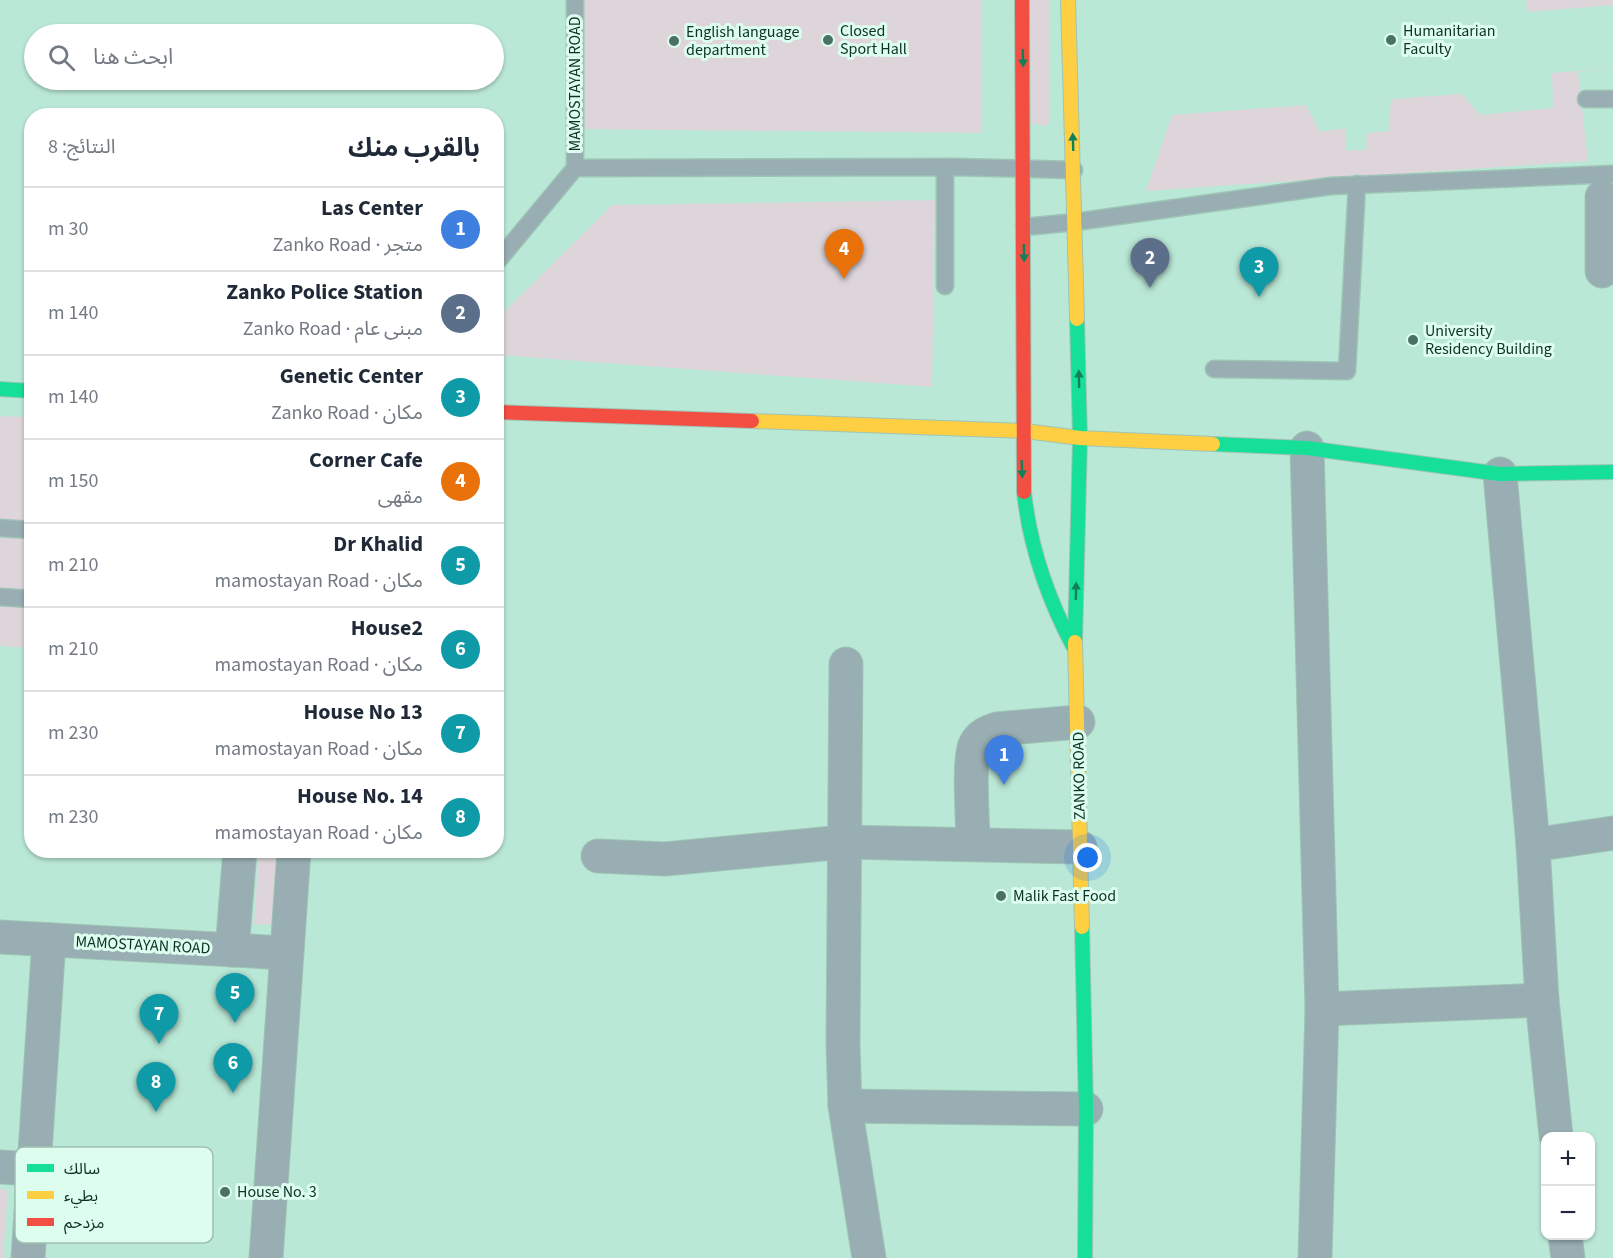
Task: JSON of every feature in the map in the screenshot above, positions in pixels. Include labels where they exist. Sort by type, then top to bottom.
[{"type":"street","points":[[1022,0],[1024,227],[1030,309],[1022,460],[1023,494],[1035,559],[1059,620],[1075,650]]},
{"type":"street","name":"ZANKO ROAD","points":[[1068,0],[1075,222],[1072,309],[1080,438],[1075,650],[1086,1109],[1084,1258]]},
{"type":"street","points":[[1602,271],[1607,185]]},
{"type":"street","points":[[0,389],[24,390]]},
{"type":"street","points":[[504,412],[1025,431],[1080,438],[1307,448],[1500,474],[1613,472]]},
{"type":"street","points":[[1307,448],[1322,1009],[1315,1258]]},
{"type":"street","points":[[1500,474],[1533,845],[1542,1000],[1555,1132]]},
{"type":"street","points":[[846,664],[843,1044],[845,1106],[869,1258]]},
{"type":"street","points":[[973,844],[972,752],[981,737],[997,729],[1078,723]]},
{"type":"street","points":[[1533,845],[1613,833]]},
{"type":"street","points":[[598,856],[665,859],[844,842],[1080,847]]},
{"type":"street","points":[[232,950],[239,858]]},
{"type":"street","points":[[266,1258],[293,858]]},
{"type":"street","name":"MAMOSTAYAN ROAD","points":[[0,937],[286,954]]},
{"type":"street","points":[[35,1147],[49,940]]},
{"type":"street","points":[[1322,1009],[1542,1000]]},
{"type":"street","points":[[845,1106],[1086,1109]]},
{"type":"street","points":[[0,1167],[15,1168]]},
{"type":"street","points":[[1566,1240],[1568,1258]]},
{"type":"street","points":[[28,1258],[29,1243]]},
{"type":"lane","name":"MAMOSTAYAN ROAD","points":[[575,0],[575,168]]},
{"type":"lane","points":[[1586,99],[1613,99]]},
{"type":"lane","points":[[945,167],[945,285]]},
{"type":"lane","points":[[504,253],[575,168],[945,167],[1074,170]]},
{"type":"lane","points":[[1024,227],[1357,184],[1607,185]]},
{"type":"lane","points":[[1214,369],[1347,371],[1357,184]]},
{"type":"lane","points":[[0,528],[24,530]]},
{"type":"lane","points":[[0,597],[24,598]]},
{"type":"shaded area","points":[[568,0],[982,0],[982,133],[570,129]]},
{"type":"shaded area","points":[[1030,0],[1049,0],[1049,122],[1045,126],[1031,123]]},
{"type":"shaded area","points":[[1526,0],[1613,0],[1613,5],[1527,12]]},
{"type":"shaded area","points":[[1613,68],[1578,72],[1588,161],[1146,191],[1172,115],[1306,105],[1320,132],[1345,128],[1346,150],[1366,150],[1367,133],[1389,131],[1391,99],[1462,94],[1480,115],[1553,108],[1552,73]]},
{"type":"shaded area","points":[[935,200],[932,387],[504,356],[504,312],[612,205]]},
{"type":"shaded area","points":[[0,416],[24,417],[24,648],[0,646]]},
{"type":"shaded area","points":[[259,858],[279,858],[273,925],[254,924]]},
{"type":"shaded area","points":[[0,1189],[8,1190],[3,1258],[0,1258]]},
{"type":"traffic: fast","points":[[1075,642],[1080,438],[1077,319]]},
{"type":"traffic: fast","points":[[0,389],[24,390]]},
{"type":"traffic: fast","points":[[1213,444],[1307,448],[1500,474],[1613,472]]},
{"type":"traffic: fast","points":[[1024,492],[1041,572],[1055,609],[1073,646]]},
{"type":"traffic: fast","points":[[1082,927],[1086,1109],[1085,1258]]},
{"type":"traffic: slow","points":[[1068,0],[1077,319]]},
{"type":"traffic: slow","points":[[752,421],[1025,431],[1080,438],[1213,444]]},
{"type":"traffic: slow","points":[[1075,642],[1082,927]]},
{"type":"traffic: jam","points":[[1022,0],[1024,492]]},
{"type":"traffic: jam","points":[[504,412],[752,421]]},
{"type":"place","name":"Closed Sport Hall","points":[[828,40]]},
{"type":"place","name":"Humanitarian Faculty","points":[[1391,40]]},
{"type":"place","name":"English language department","points":[[674,41]]},
{"type":"place","name":"Corner Cafe","points":[[844,279]]},
{"type":"place","name":"Zanko Police Station","points":[[1150,288]]},
{"type":"place","name":"Genetic Center","points":[[1259,297]]},
{"type":"place","name":"University Residency Building","points":[[1413,340]]},
{"type":"place","name":"Las Center","points":[[1004,785]]},
{"type":"place","name":"Malik Fast Food","points":[[1001,896]]},
{"type":"place","name":"Dr Khalid","points":[[235,1023]]},
{"type":"place","name":"House No 13","points":[[159,1044]]},
{"type":"place","name":"House2","points":[[233,1093]]},
{"type":"place","name":"House No. 14","points":[[156,1112]]},
{"type":"place","name":"House No. 3","points":[[225,1192]]}]
